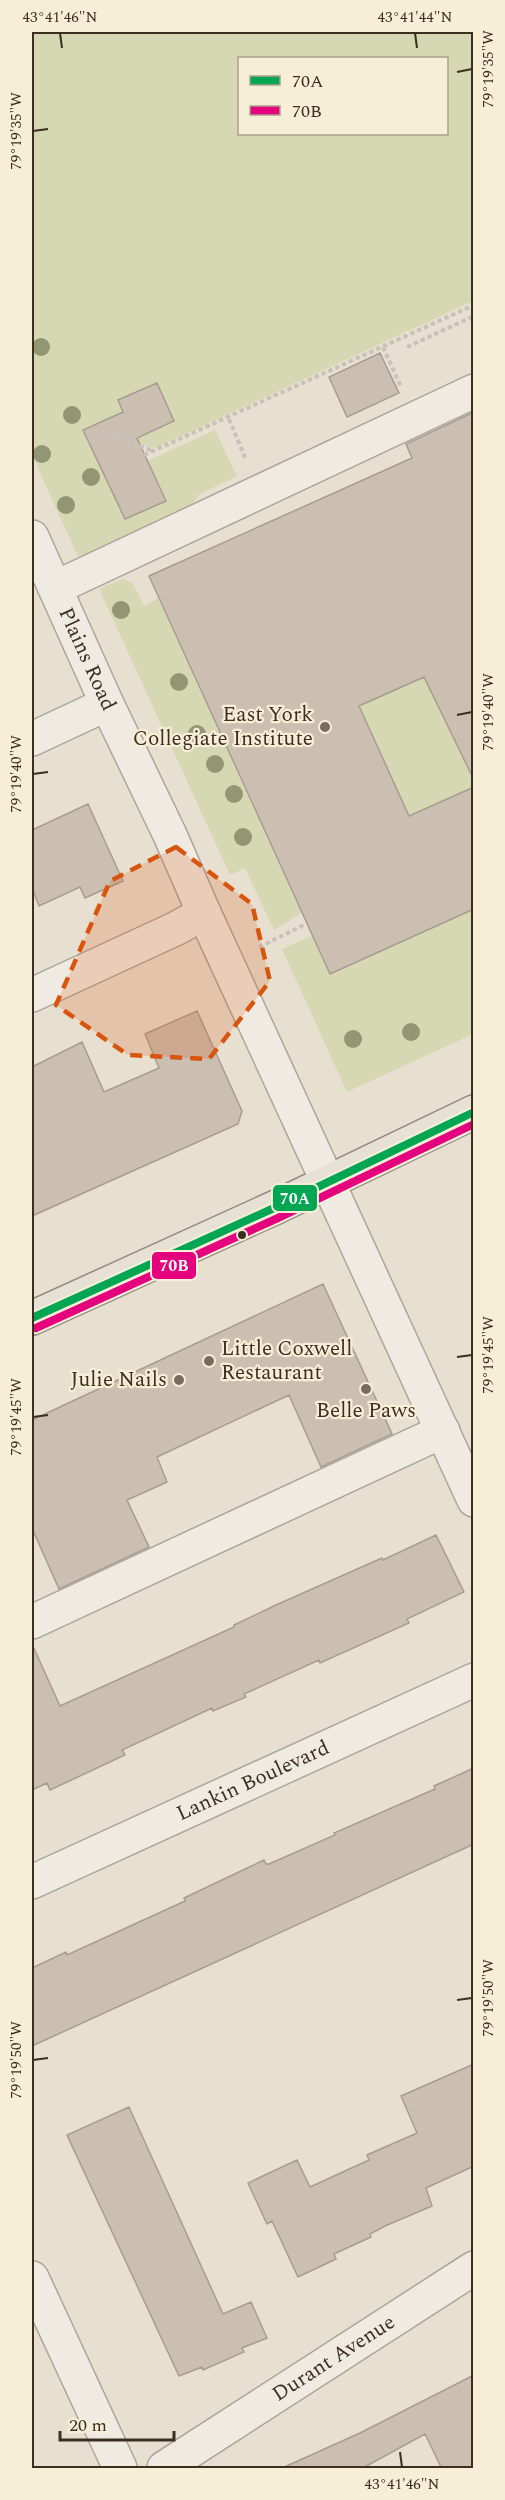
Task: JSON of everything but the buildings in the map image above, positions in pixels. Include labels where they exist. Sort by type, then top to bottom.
[{"type":"main road","points":[[32,1318],[329,1182],[474,1112]]},
{"type":"street","points":[[55,588],[474,391]]},
{"type":"street","name":"Plains Road","points":[[32,537],[474,1500]]},
{"type":"street","points":[[32,739],[107,704]]},
{"type":"street","points":[[32,995],[177,928],[204,913]]},
{"type":"street","points":[[32,1622],[443,1431]]},
{"type":"street","name":"Lankin Boulevard","points":[[32,1882],[474,1680]]},
{"type":"street","name":"Durant Avenue","points":[[164,2469],[474,2268]]},
{"type":"street","points":[[32,2278],[120,2469]]},
{"type":"path","points":[[144,455],[474,305]]},
{"type":"path","points":[[407,347],[474,316]]},
{"type":"path","points":[[383,347],[403,390]]},
{"type":"path","points":[[229,418],[249,467]]},
{"type":"path","points":[[104,436],[111,435],[155,451]]},
{"type":"path","points":[[255,948],[306,924]]},
{"type":"highlighted area","points":[[176,847],[252,904],[270,981],[209,1059],[128,1055],[56,1005],[110,881]]},
{"type":"green space","points":[[32,32],[473,32],[473,301],[155,448],[102,432],[98,423],[83,430],[92,451],[107,444],[147,461],[215,430],[237,476],[200,494],[188,510],[79,559],[32,455]],"holes":[[[157,383],[174,421],[135,438],[118,400]]]},
{"type":"green space","points":[[123,579],[133,583],[144,606],[158,598],[301,913],[274,930],[245,868],[230,875],[99,589]]},
{"type":"green space","points":[[424,676],[473,780],[473,787],[409,816],[359,706]]},
{"type":"green space","points":[[473,909],[473,1034],[347,1092],[282,949],[312,936],[330,974]]},
{"type":"transit line","name":"70A","points":[[32,1318],[274,1208],[474,1112]]},
{"type":"transit line","name":"70B","points":[[36,1328],[278,1218],[474,1124]]},
{"type":"place","name":"East York Collegiate Institute","points":[[325,727]]},
{"type":"place","name":"Little Coxwell Restaurant","points":[[209,1361]]},
{"type":"place","name":"Julie Nails","points":[[179,1380]]},
{"type":"place","name":"Belle Paws","points":[[366,1389]]}]
